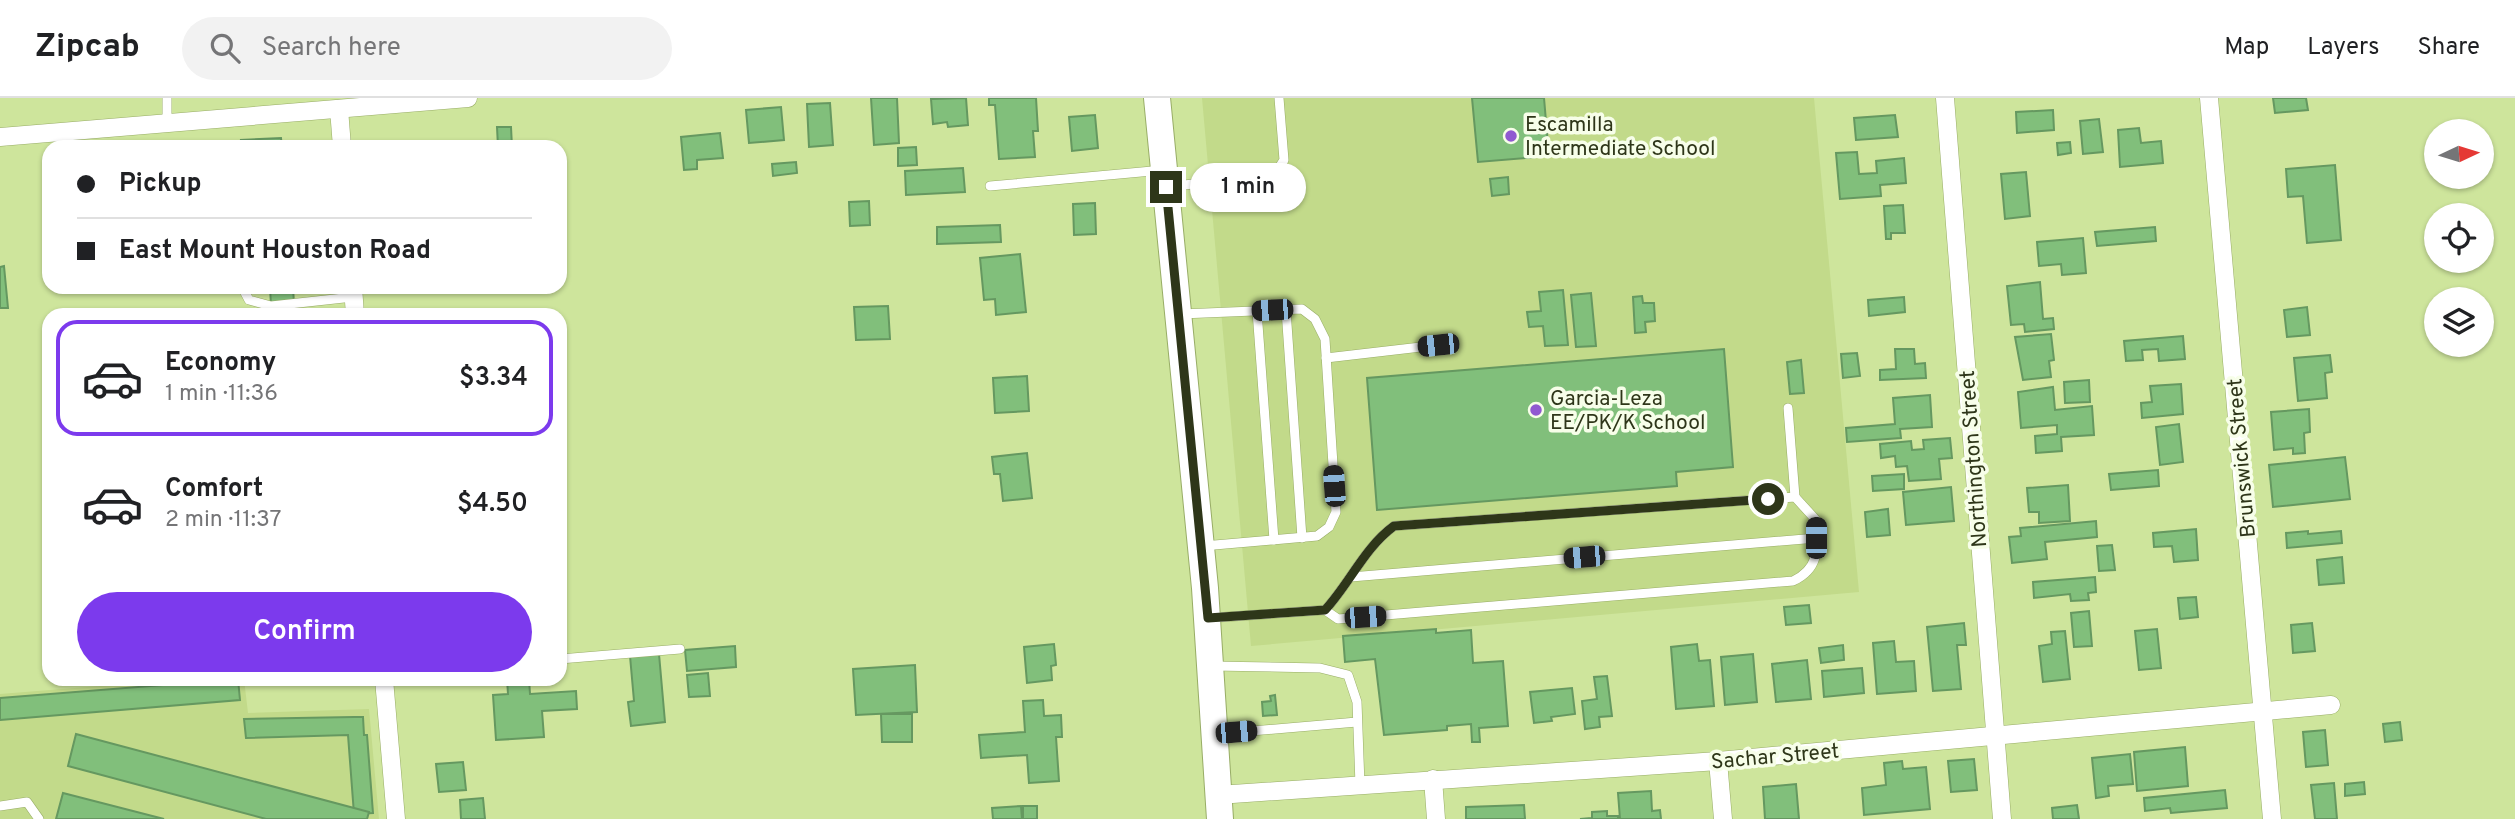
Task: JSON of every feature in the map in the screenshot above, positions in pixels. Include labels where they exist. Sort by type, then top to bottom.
[{"type":"main road","points":[[1157,98],[1208,618],[1219,807]]},
{"type":"street","points":[[0,137],[167,123],[340,104],[468,98]]},
{"type":"street","name":"Northington Street","points":[[1945,98],[2002,819]]},
{"type":"street","name":"Brunswick Street","points":[[2209,98],[2272,819]]},
{"type":"street","points":[[340,104],[342,140]]},
{"type":"street","points":[[385,686],[396,819]]},
{"type":"street","name":"Sachar Street","points":[[1219,807],[1360,785],[1718,761],[2331,705]]},
{"type":"street","points":[[1718,761],[1723,819]]},
{"type":"street","points":[[1433,779],[1436,819]]},
{"type":"lane","points":[[167,98],[167,123]]},
{"type":"lane","points":[[990,186],[1275,174],[1284,160],[1279,98]]},
{"type":"lane","points":[[246,294],[249,300],[271,306],[354,300]]},
{"type":"lane","points":[[1178,314],[1302,309],[1315,319],[1325,339],[1336,512],[1329,527],[1317,536],[1201,546]]},
{"type":"lane","points":[[1286,310],[1302,538]]},
{"type":"lane","points":[[1257,311],[1274,540]]},
{"type":"lane","points":[[1326,358],[1438,345]]},
{"type":"lane","points":[[1208,618],[1325,610],[1338,619],[1793,581],[1806,575],[1816,561],[1816,520],[1795,497],[1788,408]]},
{"type":"lane","points":[[1325,610],[1375,540],[1394,526],[1795,497]]},
{"type":"lane","points":[[1351,577],[1816,538]]},
{"type":"lane","points":[[567,658],[680,649]]},
{"type":"lane","points":[[1210,666],[1320,668],[1349,675],[1357,702],[1360,785]]},
{"type":"lane","points":[[1214,734],[1357,722]]},
{"type":"lane","points":[[0,806],[27,802],[40,819]]},
{"type":"shaded area","name":"Garcia-Leza EE/PK/K School","points":[[1202,98],[1814,98],[1859,592],[1251,646]]},
{"type":"shaded area","points":[[100,686],[245,686],[248,713],[369,709],[379,819],[0,819],[0,694]]},
{"type":"building","points":[[871,98],[897,98],[899,143],[874,145]]},
{"type":"building","points":[[966,98],[968,125],[948,127],[947,122],[933,124],[931,99]]},
{"type":"building","points":[[989,98],[1036,98],[1038,131],[1033,131],[1035,157],[999,159],[995,105],[989,105]]},
{"type":"building","points":[[1472,98],[1544,98],[1549,156],[1478,162]]},
{"type":"building","points":[[2273,98],[2306,98],[2308,110],[2275,113]]},
{"type":"building","points":[[830,103],[833,145],[809,147],[807,104]]},
{"type":"building","points":[[781,107],[784,140],[749,143],[746,110]]},
{"type":"building","points":[[2053,110],[2054,130],[2017,133],[2016,112]]},
{"type":"building","points":[[1095,115],[1098,148],[1072,151],[1069,117]]},
{"type":"building","points":[[1895,115],[1898,137],[1856,140],[1854,118]]},
{"type":"building","points":[[2099,119],[2103,152],[2083,154],[2080,121]]},
{"type":"building","points":[[497,127],[511,127],[512,140],[498,140]]},
{"type":"building","points":[[2139,128],[2141,143],[2161,141],[2163,163],[2120,167],[2118,130]]},
{"type":"building","points":[[720,133],[723,158],[697,160],[697,169],[684,170],[681,137]]},
{"type":"building","points":[[281,138],[281,140],[241,140]]},
{"type":"building","points":[[2070,142],[2071,153],[2058,155],[2057,143]]},
{"type":"building","points":[[916,147],[917,165],[898,166],[898,148]]},
{"type":"building","points":[[1857,152],[1859,174],[1877,173],[1876,161],[1904,158],[1906,183],[1880,185],[1881,196],[1840,199],[1836,153]]},
{"type":"building","points":[[796,162],[797,173],[773,176],[772,164]]},
{"type":"building","points":[[2335,165],[2341,240],[2307,243],[2303,196],[2288,197],[2286,169]]},
{"type":"building","points":[[963,168],[965,192],[906,195],[905,171]]},
{"type":"building","points":[[2026,172],[2030,216],[2005,219],[2001,174]]},
{"type":"building","points":[[1508,177],[1509,194],[1492,196],[1490,179]]},
{"type":"building","points":[[869,201],[870,225],[850,226],[849,202]]},
{"type":"building","points":[[1095,203],[1096,234],[1074,235],[1073,204]]},
{"type":"building","points":[[1903,205],[1905,233],[1891,233],[1891,239],[1886,239],[1884,206]]},
{"type":"building","points":[[1000,225],[1001,242],[937,244],[937,227]]},
{"type":"building","points":[[2155,227],[2156,241],[2097,246],[2095,232]]},
{"type":"building","points":[[2083,238],[2086,273],[2062,275],[2061,264],[2039,266],[2037,242]]},
{"type":"building","points":[[1020,254],[1026,312],[996,315],[995,299],[984,300],[980,258]]},
{"type":"building","points":[[4,266],[8,308],[0,308],[0,267]]},
{"type":"building","points":[[2040,282],[2043,319],[2053,318],[2054,329],[2025,332],[2024,324],[2011,325],[2007,286]]},
{"type":"building","points":[[1563,290],[1568,345],[1545,346],[1543,326],[1529,327],[1527,312],[1541,311],[1539,292]]},
{"type":"building","points":[[1591,293],[1596,346],[1576,347],[1571,295]]},
{"type":"building","points":[[270,294],[293,294],[294,304],[271,305]]},
{"type":"building","points":[[1642,296],[1643,303],[1654,303],[1655,321],[1645,322],[1646,332],[1635,333],[1633,297]]},
{"type":"building","points":[[1904,297],[1905,312],[1869,316],[1868,300]]},
{"type":"building","points":[[888,306],[890,339],[856,340],[854,307]]},
{"type":"building","points":[[2307,307],[2310,335],[2287,337],[2284,310]]},
{"type":"building","points":[[2051,334],[2054,360],[2049,361],[2051,377],[2023,380],[2015,337]]},
{"type":"building","points":[[2183,336],[2185,359],[2159,361],[2158,349],[2142,350],[2143,360],[2126,361],[2124,341]]},
{"type":"building","points":[[1724,349],[1733,467],[1676,472],[1677,486],[1377,510],[1367,378]]},
{"type":"building","points":[[1895,349],[1914,349],[1915,364],[1925,363],[1926,378],[1880,380],[1880,370],[1896,369]]},
{"type":"building","points":[[1857,353],[1860,376],[1843,378],[1841,354]]},
{"type":"building","points":[[2330,355],[2332,372],[2325,373],[2327,398],[2298,401],[2294,358]]},
{"type":"building","points":[[1801,360],[1804,393],[1790,394],[1787,362]]},
{"type":"building","points":[[1027,376],[1029,411],[995,413],[993,378]]},
{"type":"building","points":[[2089,380],[2090,402],[2065,403],[2064,382]]},
{"type":"building","points":[[2181,384],[2183,414],[2142,418],[2141,403],[2152,402],[2150,386]]},
{"type":"building","points":[[2053,387],[2055,410],[2092,406],[2094,435],[2061,437],[2062,451],[2036,453],[2035,436],[2057,434],[2057,425],[2021,428],[2018,392]]},
{"type":"building","points":[[1930,395],[1932,427],[1900,429],[1901,438],[1847,442],[1846,428],[1895,424],[1893,398]]},
{"type":"building","points":[[2309,409],[2310,432],[2304,433],[2305,453],[2293,454],[2293,448],[2274,450],[2271,412]]},
{"type":"building","points":[[2179,424],[2183,462],[2160,465],[2156,427]]},
{"type":"building","points":[[1950,438],[1952,458],[1939,459],[1941,479],[1909,481],[1907,466],[1896,467],[1895,456],[1881,458],[1880,444],[1911,441],[1912,450],[1924,449],[1923,440]]},
{"type":"building","points":[[1027,453],[1032,498],[1003,501],[1000,474],[994,474],[992,457]]},
{"type":"building","points":[[2345,457],[2350,499],[2273,507],[2269,465]]},
{"type":"building","points":[[2158,470],[2159,486],[2111,490],[2109,474]]},
{"type":"building","points":[[1904,474],[1904,489],[1873,491],[1872,476]]},
{"type":"building","points":[[2068,485],[2070,521],[2039,523],[2039,512],[2029,512],[2027,488]]},
{"type":"building","points":[[1951,487],[1954,521],[1906,525],[1903,492]]},
{"type":"building","points":[[1888,509],[1890,535],[1867,537],[1865,512]]},
{"type":"building","points":[[2096,521],[2097,537],[2045,542],[2047,559],[2012,563],[2009,537],[2021,536],[2020,528]]},
{"type":"building","points":[[2196,529],[2198,560],[2174,562],[2172,546],[2154,547],[2153,533]]},
{"type":"building","points":[[2308,531],[2308,534],[2341,531],[2342,543],[2287,548],[2286,533]]},
{"type":"building","points":[[2112,545],[2115,570],[2099,571],[2097,546]]},
{"type":"building","points":[[2342,557],[2344,583],[2319,585],[2317,560]]},
{"type":"building","points":[[2095,577],[2096,592],[2088,593],[2089,600],[2071,601],[2070,594],[2034,598],[2033,582]]},
{"type":"building","points":[[2196,597],[2198,617],[2180,619],[2178,598]]},
{"type":"building","points":[[1809,605],[1811,623],[1786,625],[1784,607]]},
{"type":"building","points":[[2089,611],[2092,646],[2074,647],[2071,613]]},
{"type":"building","points":[[1964,623],[1966,645],[1957,645],[1961,689],[1933,691],[1927,627]]},
{"type":"building","points":[[2312,623],[2315,651],[2293,653],[2291,625]]},
{"type":"building","points":[[1436,629],[1436,633],[1471,630],[1473,663],[1503,661],[1508,726],[1479,728],[1480,742],[1472,742],[1471,724],[1447,726],[1447,730],[1384,735],[1375,659],[1345,662],[1343,636]]},
{"type":"building","points":[[2157,629],[2161,668],[2139,670],[2135,631]]},
{"type":"building","points":[[2065,631],[2070,679],[2043,682],[2039,646],[2052,644],[2051,632]]},
{"type":"building","points":[[1894,641],[1896,662],[1914,661],[1916,691],[1877,694],[1873,643]]},
{"type":"building","points":[[1054,644],[1056,665],[1051,666],[1052,680],[1027,683],[1024,647]]},
{"type":"building","points":[[1697,644],[1699,661],[1710,660],[1714,706],[1676,709],[1671,647]]},
{"type":"building","points":[[1843,645],[1844,660],[1821,663],[1819,648]]},
{"type":"building","points":[[735,646],[736,667],[687,671],[685,650]]},
{"type":"building","points":[[659,654],[665,722],[631,726],[628,702],[634,701],[630,656]]},
{"type":"building","points":[[1753,654],[1757,702],[1725,705],[1721,657]]},
{"type":"building","points":[[1807,660],[1811,699],[1776,702],[1772,664]]},
{"type":"building","points":[[915,665],[917,712],[856,715],[853,669]]},
{"type":"building","points":[[1862,668],[1864,693],[1824,697],[1822,671]]},
{"type":"building","points":[[708,673],[710,696],[689,697],[687,675]]},
{"type":"building","points":[[1607,676],[1612,716],[1599,717],[1600,727],[1585,729],[1582,701],[1597,699],[1594,677]]},
{"type":"building","points":[[150,686],[239,686],[240,700],[0,720],[0,698]]},
{"type":"building","points":[[507,686],[529,686],[530,694],[576,691],[577,709],[542,711],[544,737],[496,740],[493,695],[508,694]]},
{"type":"building","points":[[1572,688],[1575,714],[1551,717],[1552,721],[1534,723],[1530,692]]},
{"type":"building","points":[[1275,695],[1277,715],[1263,716],[1262,702],[1271,701],[1270,696]]},
{"type":"building","points":[[1043,700],[1044,716],[1061,715],[1062,737],[1056,737],[1059,781],[1029,783],[1027,755],[981,758],[979,735],[1025,732],[1023,701]]},
{"type":"building","points":[[881,714],[912,714],[912,742],[882,742]]},
{"type":"building","points":[[363,717],[364,735],[367,735],[373,813],[354,814],[348,735],[246,738],[244,719]]},
{"type":"building","points":[[2400,722],[2402,740],[2385,742],[2383,724]]},
{"type":"building","points":[[2325,730],[2328,765],[2306,767],[2303,732]]},
{"type":"building","points":[[76,734],[369,812],[367,819],[266,819],[68,766]]},
{"type":"building","points":[[2185,747],[2188,786],[2137,791],[2134,752]]},
{"type":"building","points":[[2130,754],[2133,784],[2108,786],[2109,796],[2096,798],[2092,758]]},
{"type":"building","points":[[1974,759],[1977,790],[1951,792],[1948,761]]},
{"type":"building","points":[[1902,761],[1903,769],[1926,767],[1930,809],[1864,815],[1862,788],[1886,785],[1884,763]]},
{"type":"building","points":[[463,762],[466,790],[439,792],[436,764]]},
{"type":"building","points":[[2364,782],[2365,794],[2345,796],[2345,784]]},
{"type":"building","points":[[2334,783],[2337,819],[2315,819],[2311,785]]},
{"type":"building","points":[[1796,784],[1799,819],[1765,819],[1763,787]]},
{"type":"building","points":[[2225,790],[2227,808],[2171,813],[2170,808],[2145,811],[2144,798]]},
{"type":"building","points":[[1651,791],[1652,811],[1660,810],[1661,819],[1620,819],[1618,793]]},
{"type":"building","points":[[63,793],[164,819],[56,819]]},
{"type":"building","points":[[483,798],[485,819],[461,819],[460,800]]},
{"type":"building","points":[[1524,805],[1525,819],[1466,819],[1466,807]]},
{"type":"building","points":[[2077,805],[2079,819],[2053,819],[2052,808]]},
{"type":"building","points":[[1021,806],[1022,819],[993,819],[992,808]]},
{"type":"building","points":[[1023,806],[1037,806],[1037,819],[1023,819]]},
{"type":"building","points":[[1607,811],[1607,816],[1618,816],[1618,819],[1580,819],[1592,818],[1592,812]]},
{"type":"place","name":"Escamilla Intermediate School","points":[[1511,136]]},
{"type":"place","name":"Garcia-Leza EE/PK/K School","points":[[1536,410]]},
{"type":"route","points":[[1166,187],[1208,618],[1325,610],[1375,540],[1394,526],[1768,499]]}]
